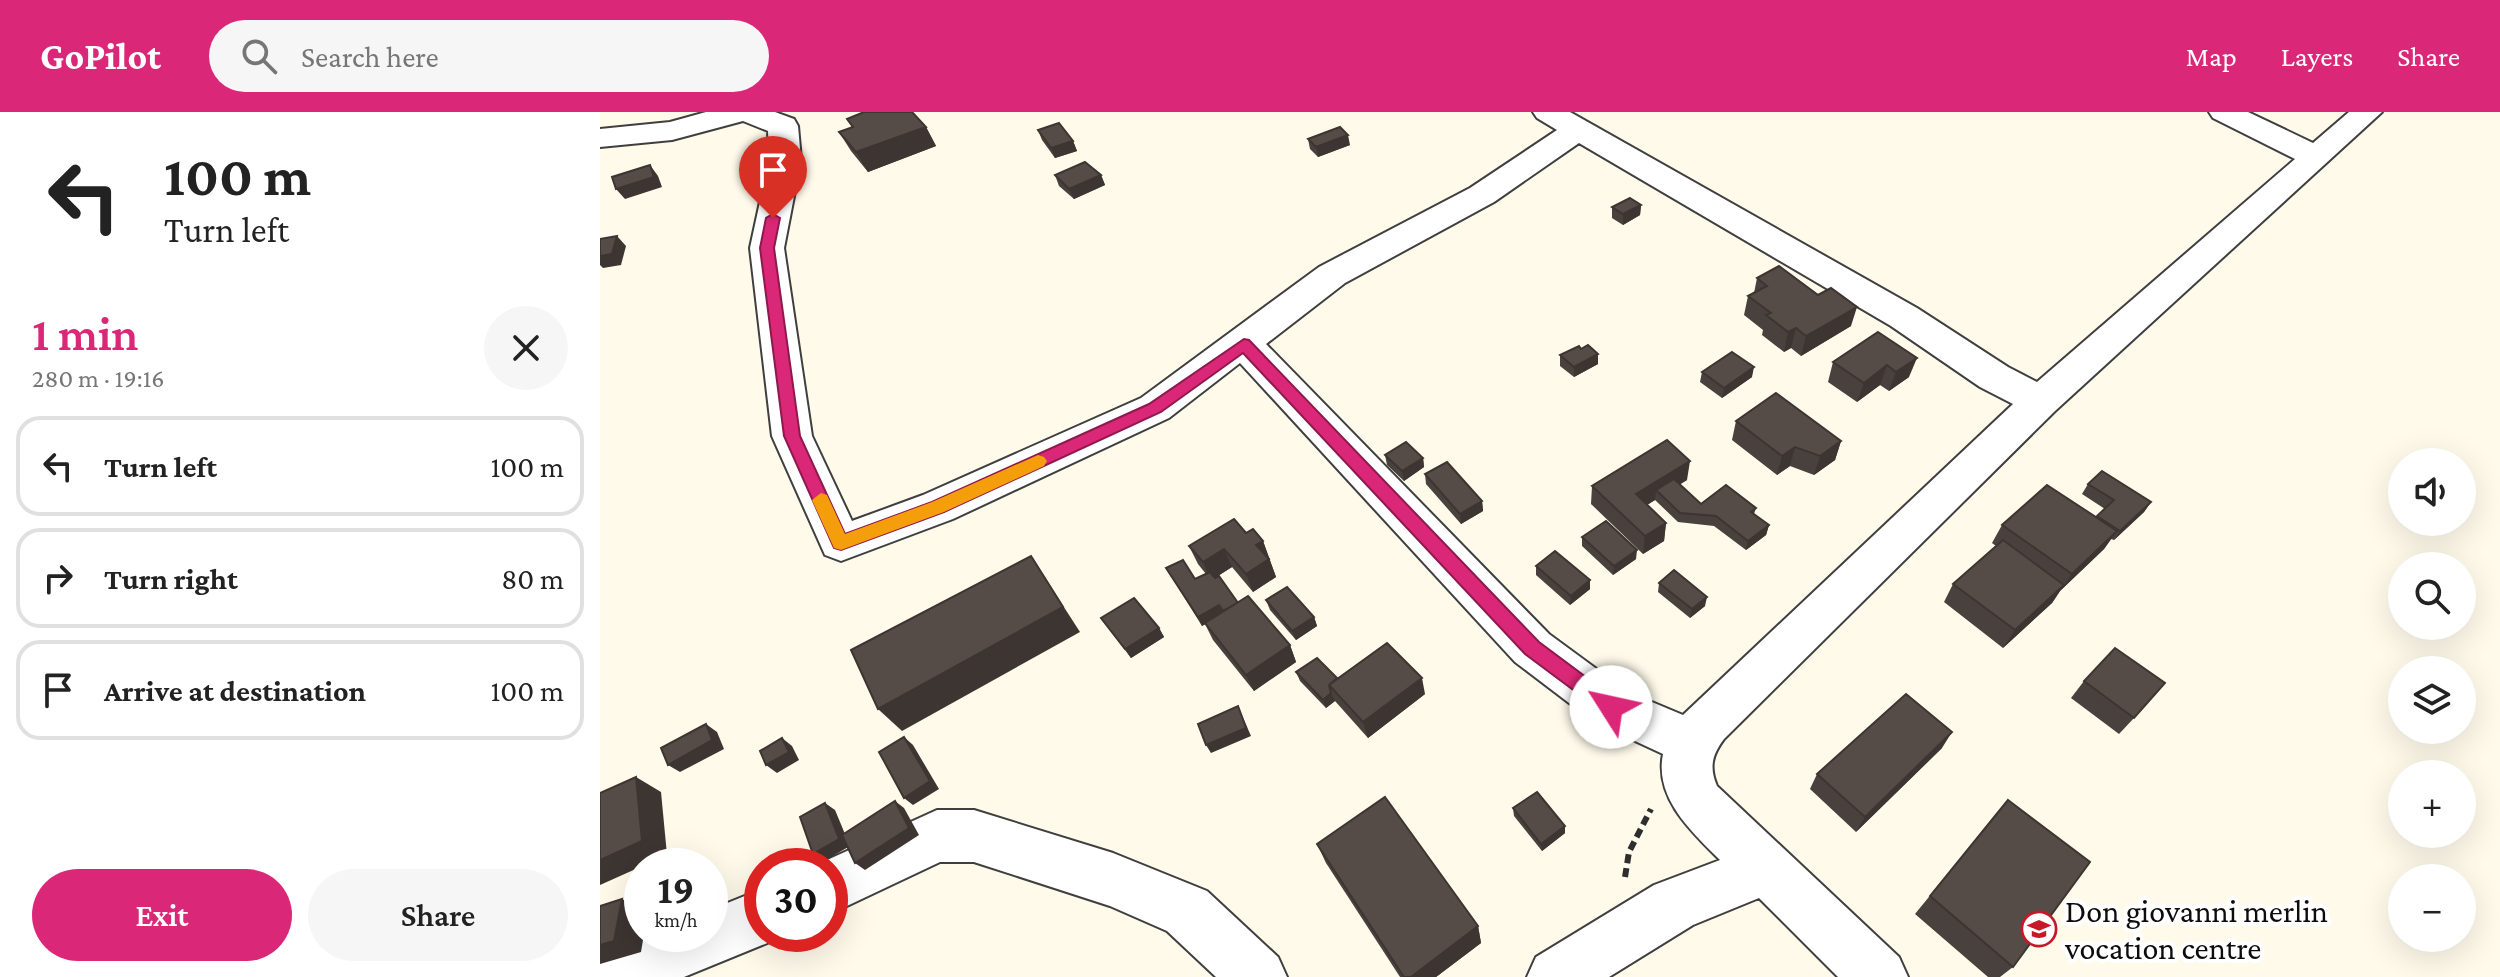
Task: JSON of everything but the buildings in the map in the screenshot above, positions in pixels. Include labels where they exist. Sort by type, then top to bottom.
[{"type":"street","points":[[600,138],[672,131],[740,112]]},
{"type":"street","points":[[748,112],[783,126],[785,160],[767,248],[792,436],[841,543],[938,507],[1155,408],[1332,275],[1482,195],[1562,121],[1904,317],[1994,377],[2041,401]]},
{"type":"street","points":[[2224,112],[2317,157]]},
{"type":"street","points":[[1879,977],[1699,803],[1688,781],[1686,757],[1691,742],[1706,723],[2041,401],[2367,112]]},
{"type":"street","points":[[1244,344],[1532,648],[1611,707],[1691,742]]},
{"type":"street","points":[[848,878],[937,836],[974,836],[1113,880],[1187,911],[1258,977]]},
{"type":"street","points":[[1556,977],[1674,905],[1765,869]]},
{"type":"street","points":[[614,977],[744,924]]},
{"type":"slow traffic","points":[[821,500],[841,543],[938,507],[1038,461]]},
{"type":"place","name":"Don giovanni merlin vocation centre","points":[[2039,929]]},
{"type":"route","points":[[773,218],[767,248],[792,436],[841,543],[938,507],[1155,408],[1244,344],[1532,648],[1611,707]]}]
